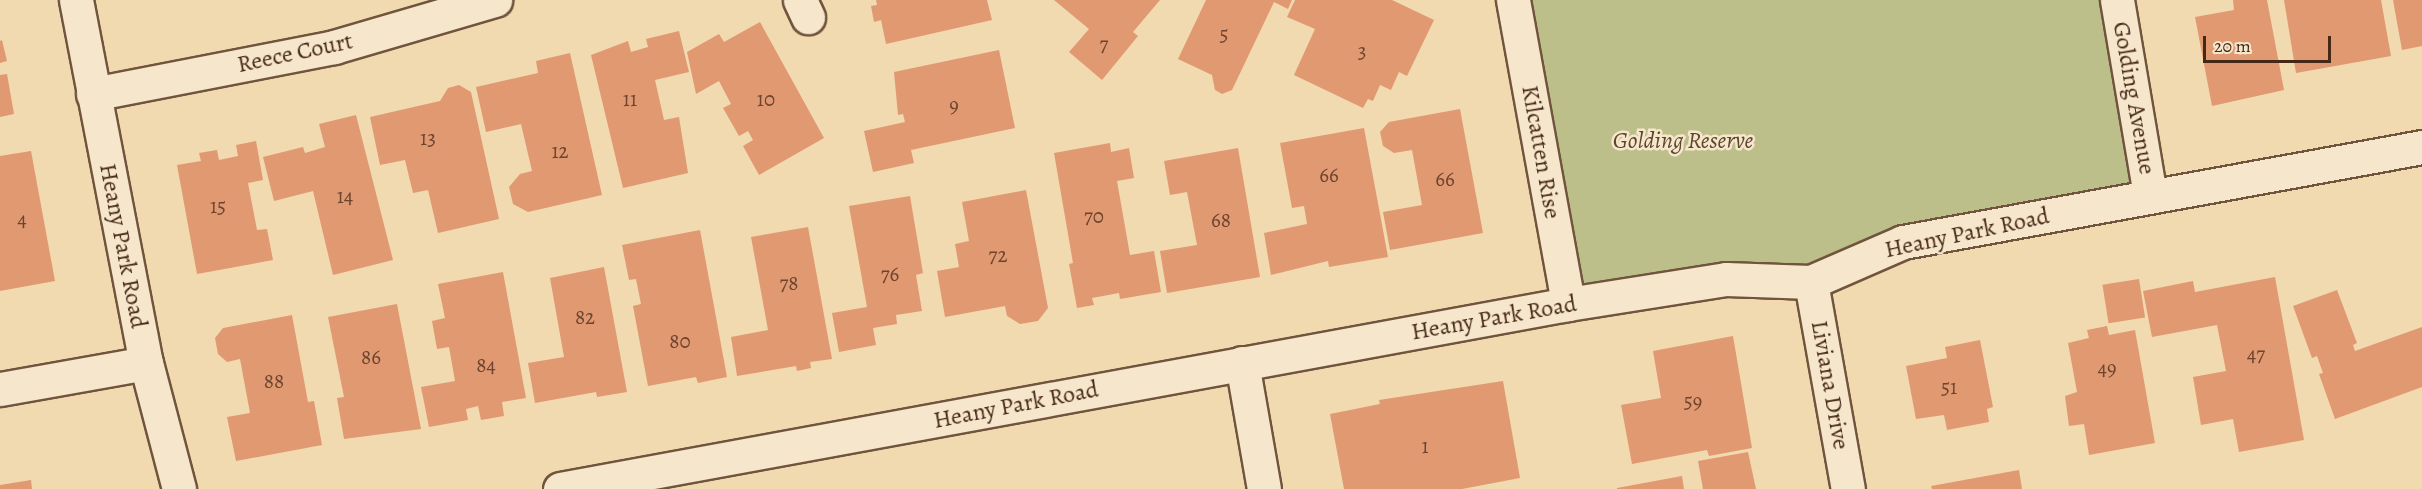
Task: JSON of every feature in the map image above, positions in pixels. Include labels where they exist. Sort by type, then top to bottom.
[{"type":"street","name":"Heany Park Road","points":[[76,0],[146,363],[179,489]]},
{"type":"street","name":"Reece Court","points":[[93,94],[334,47],[495,0]]},
{"type":"street","name":"Kilcatten Rise","points":[[1513,0],[1568,304]]},
{"type":"street","name":"Golding Avenue","points":[[2117,0],[2151,196]]},
{"type":"street","name":"Heany Park Road","points":[[560,489],[1568,304],[1726,279],[1811,282],[1903,242],[2422,147]]},
{"type":"street","name":"Liviana Drive","points":[[1811,282],[1848,489]]},
{"type":"street","points":[[0,389],[146,363]]},
{"type":"street","points":[[1242,363],[1264,489]]},
{"type":"green space","name":"Golding Reserve","points":[[1513,0],[2117,0],[2150,196],[1836,273],[1568,304]]},
{"type":"building","points":[[876,0],[987,0],[992,20],[886,44],[881,20],[874,22],[871,6],[877,5]]},
{"type":"building","points":[[1054,0],[1160,0],[1133,32],[1138,36],[1102,80],[1069,52],[1089,29]]},
{"type":"building","points":[[1206,0],[1292,0],[1288,9],[1274,2],[1232,90],[1222,94],[1215,90],[1212,75],[1178,59]]},
{"type":"building","points":[[1295,0],[1392,0],[1434,20],[1407,76],[1399,72],[1391,90],[1380,85],[1373,101],[1368,99],[1363,108],[1294,75],[1315,29],[1287,17]]},
{"type":"building","points":[[2233,0],[2267,0],[2284,90],[2212,106],[2195,17],[2234,10]]},
{"type":"building","points":[[2284,0],[2381,0],[2391,56],[2296,73]]},
{"type":"building","points":[[2393,0],[2422,0],[2422,46],[2402,50]]},
{"type":"building","points":[[760,22],[824,138],[759,175],[743,146],[753,140],[748,131],[739,136],[723,108],[731,104],[719,81],[696,94],[687,52],[719,34],[724,42]]},
{"type":"building","points":[[679,31],[689,72],[655,80],[664,120],[679,117],[688,173],[623,188],[591,55],[628,41],[631,52],[648,47],[646,39]]},
{"type":"building","points":[[2,40],[7,61],[0,63],[0,41]]},
{"type":"building","points":[[999,50],[1015,128],[911,150],[914,163],[873,172],[864,131],[905,122],[903,114],[898,115],[894,72]]},
{"type":"building","points":[[570,53],[602,195],[528,212],[513,204],[509,187],[520,174],[532,171],[521,124],[486,132],[476,87],[538,73],[536,61]]},
{"type":"building","points":[[7,74],[14,114],[0,117],[0,75]]},
{"type":"building","points":[[459,85],[471,92],[499,219],[438,233],[428,190],[413,193],[405,160],[380,165],[370,117],[440,101],[448,88]]},
{"type":"building","points":[[1460,109],[1483,233],[1390,250],[1383,212],[1422,205],[1412,150],[1394,153],[1383,146],[1380,132],[1389,122]]},
{"type":"building","points":[[356,115],[393,260],[333,275],[313,191],[274,201],[263,157],[303,147],[305,153],[325,147],[319,124]]},
{"type":"building","points":[[1364,128],[1388,257],[1329,267],[1328,261],[1271,275],[1264,233],[1307,224],[1304,206],[1292,208],[1280,143]]},
{"type":"building","points":[[256,141],[263,180],[248,183],[257,230],[267,229],[273,260],[197,274],[177,165],[201,161],[199,153],[217,150],[219,160],[238,156],[236,145]]},
{"type":"building","points":[[1110,143],[1111,152],[1129,148],[1134,178],[1117,181],[1130,255],[1154,251],[1161,292],[1120,299],[1119,293],[1092,298],[1094,305],[1077,308],[1069,264],[1073,263],[1054,153]]},
{"type":"building","points":[[1238,148],[1260,277],[1167,293],[1160,251],[1197,245],[1187,192],[1170,195],[1164,161]]},
{"type":"building","points":[[31,151],[55,281],[0,291],[0,156]]},
{"type":"building","points":[[1026,190],[1048,308],[1038,321],[1020,324],[1007,316],[1005,306],[945,317],[937,271],[959,267],[955,244],[969,241],[962,202]]},
{"type":"building","points":[[910,196],[923,273],[916,275],[922,311],[896,315],[897,324],[873,328],[876,345],[839,352],[832,313],[867,307],[849,206]]},
{"type":"building","points":[[808,227],[832,359],[810,362],[811,368],[797,371],[796,366],[737,376],[731,337],[768,330],[751,237]]},
{"type":"building","points":[[700,230],[727,377],[698,383],[696,377],[648,386],[633,306],[641,304],[636,279],[629,280],[622,245]]},
{"type":"building","points":[[604,267],[627,392],[597,397],[596,392],[535,403],[528,363],[564,357],[550,278]]},
{"type":"building","points":[[503,272],[526,398],[502,402],[504,416],[481,420],[478,406],[466,409],[468,420],[429,427],[421,387],[455,381],[449,347],[437,349],[432,321],[445,318],[438,284]]},
{"type":"building","points":[[2275,277],[2304,440],[2239,452],[2233,419],[2201,425],[2193,377],[2226,371],[2217,325],[2152,337],[2143,291],[2193,281],[2195,292]]},
{"type":"building","points":[[2139,279],[2145,318],[2109,323],[2102,285]]},
{"type":"building","points":[[2337,290],[2357,343],[2353,345],[2355,351],[2422,327],[2422,387],[2335,419],[2319,374],[2323,373],[2317,356],[2312,358],[2293,306]]},
{"type":"building","points":[[397,304],[421,429],[344,439],[337,398],[344,397],[328,317]]},
{"type":"building","points":[[292,315],[308,402],[314,401],[322,445],[236,461],[227,417],[250,413],[240,359],[227,362],[218,354],[215,338],[223,328]]},
{"type":"building","points":[[2107,326],[2109,335],[2135,330],[2155,443],[2089,455],[2084,424],[2069,426],[2065,396],[2077,392],[2068,343],[2089,338],[2087,330]]},
{"type":"building","points":[[1733,336],[1752,448],[1709,456],[1707,450],[1632,464],[1621,405],[1661,398],[1653,351]]},
{"type":"building","points":[[1980,340],[1993,407],[1987,409],[1989,422],[1947,430],[1944,415],[1916,419],[1906,366],[1947,358],[1945,347]]},
{"type":"building","points":[[1503,381],[1520,478],[1462,489],[1344,489],[1330,414],[1380,404],[1379,400]]},
{"type":"building","points":[[1748,452],[1756,489],[1703,489],[1698,461]]},
{"type":"building","points":[[2019,470],[2022,489],[1932,489],[1931,486]]},
{"type":"building","points":[[1682,476],[1684,489],[1617,489],[1617,488]]},
{"type":"building","points":[[31,480],[32,489],[0,489],[0,485]]}]
